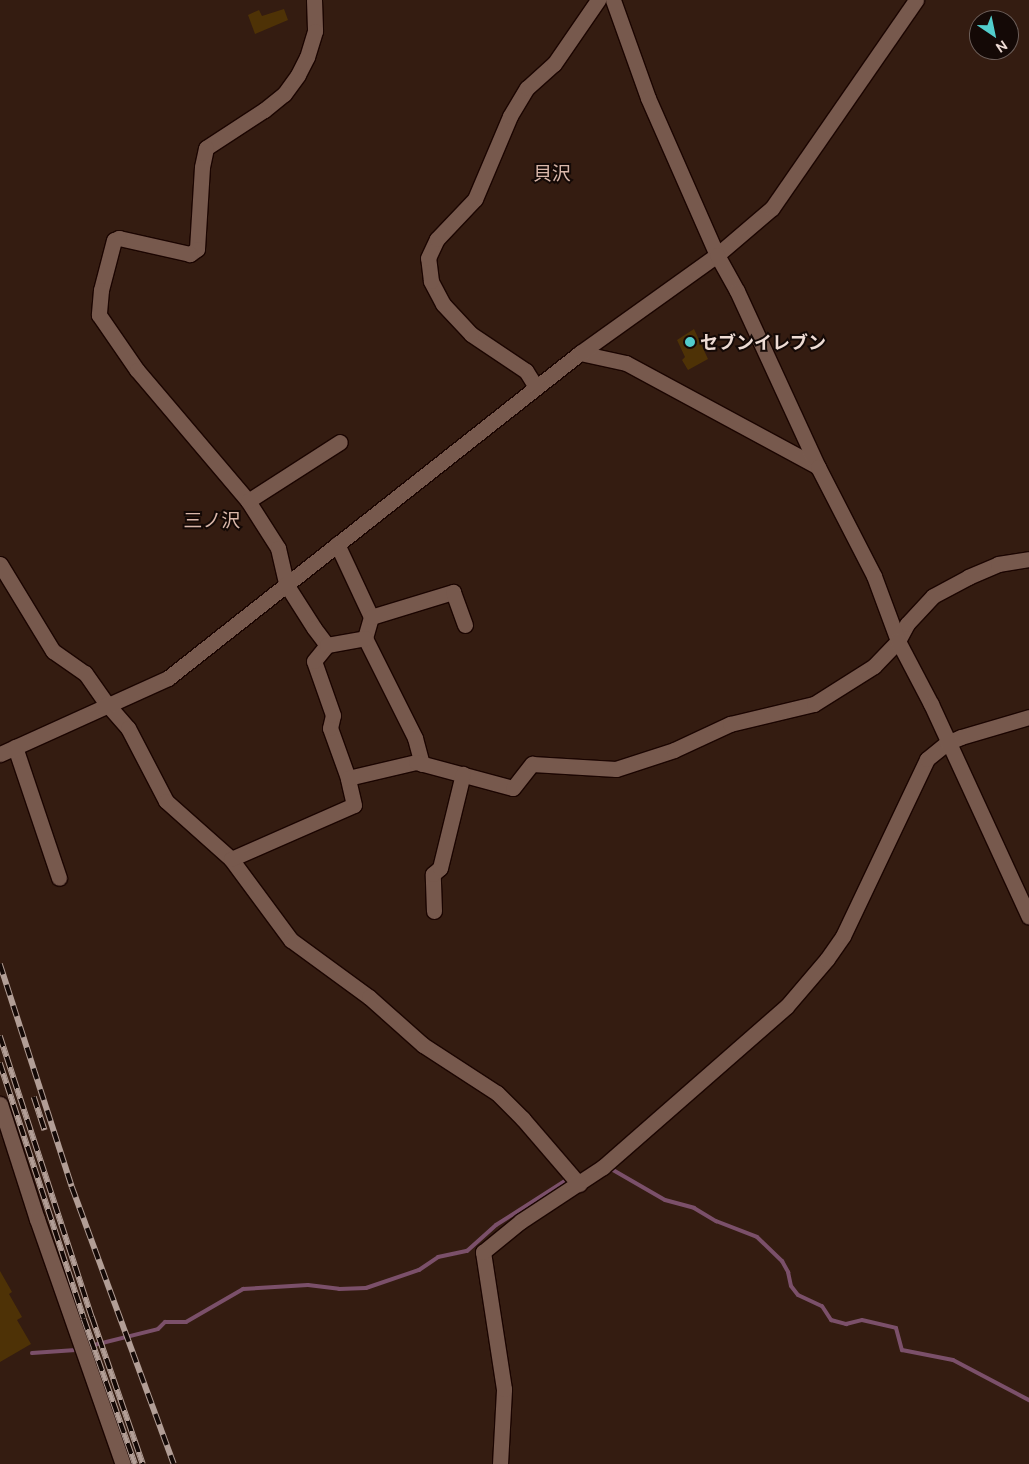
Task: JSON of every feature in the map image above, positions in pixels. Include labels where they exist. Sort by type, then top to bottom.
[{"type":"street","points":[[314,0],[315,31],[307,58],[298,75],[284,94],[264,110],[206,148],[202,167],[197,249],[190,254],[119,238],[114,240],[101,290],[99,315],[137,370],[248,502],[278,548],[286,584],[314,628],[328,645]]},
{"type":"street","points":[[536,387],[526,371],[471,334],[443,304],[432,281],[428,258],[437,239],[475,200],[510,116],[527,88],[554,64],[598,0]]},
{"type":"street","points":[[613,0],[648,98],[717,255],[737,291],[818,467],[874,576],[898,641],[931,704],[947,743],[1029,917]]},
{"type":"street","points":[[0,754],[168,678],[580,353],[717,255],[772,208],[916,0]]},
{"type":"street","points":[[580,353],[626,363],[818,467]]},
{"type":"street","points":[[248,502],[340,442]]},
{"type":"street","points":[[337,544],[371,617],[365,638],[415,738],[422,764]]},
{"type":"street","points":[[348,778],[416,762],[513,788],[532,764],[616,769],[674,750],[730,724],[814,704],[874,666],[898,641],[907,624],[933,596],[968,577],[998,564],[1029,559]]},
{"type":"street","points":[[0,564],[53,651],[85,673],[107,704],[128,728],[166,801],[231,859],[291,940],[369,997],[423,1045],[497,1094],[523,1119],[580,1184]]},
{"type":"street","points":[[371,617],[452,592],[466,625]]},
{"type":"street","points":[[231,859],[354,806],[348,778],[330,728],[333,715],[314,661],[328,645],[365,638]]},
{"type":"street","points":[[500,1464],[504,1389],[483,1252],[521,1221],[604,1167],[786,1007],[843,936],[927,759],[947,743],[1029,717]]},
{"type":"street","points":[[15,747],[59,878]]},
{"type":"street","points":[[434,910],[433,874],[440,868],[463,774]]},
{"type":"street","points":[[0,1104],[40,1228],[124,1464]]},
{"type":"building","points":[[284,9],[288,20],[255,34],[248,15],[259,10],[262,16]]},
{"type":"building","points":[[694,329],[708,359],[688,370],[682,360],[685,357],[677,340]]},
{"type":"building","points":[[0,1271],[12,1292],[9,1294],[22,1317],[17,1320],[31,1344],[0,1362]]},
{"type":"waterway","points":[[613,1170],[665,1200],[694,1208],[716,1221],[757,1237],[782,1261],[788,1272],[791,1286],[798,1295],[822,1306],[831,1320],[846,1324],[862,1320],[896,1328],[902,1350],[953,1360],[1029,1400]]},
{"type":"waterway","points":[[86,1347],[158,1329],[165,1322],[186,1322],[243,1289],[308,1285],[339,1289],[366,1288],[419,1270],[438,1257],[467,1251],[496,1225],[568,1179]]},
{"type":"waterway","points":[[32,1353],[76,1350]]},
{"type":"railway","points":[[0,964],[72,1187],[174,1464]]},
{"type":"railway","points":[[0,1036],[92,1317],[143,1464]]},
{"type":"railway","points":[[0,1063],[84,1319],[135,1464]]},
{"type":"railway","points":[[34,1097],[45,1130]]},
{"type":"place","name":"セブンイレブン","points":[[690,342]]},
{"type":"district","name":"貝沢","points":[[552,174]]},
{"type":"district","name":"三ノ沢","points":[[212,521]]}]
